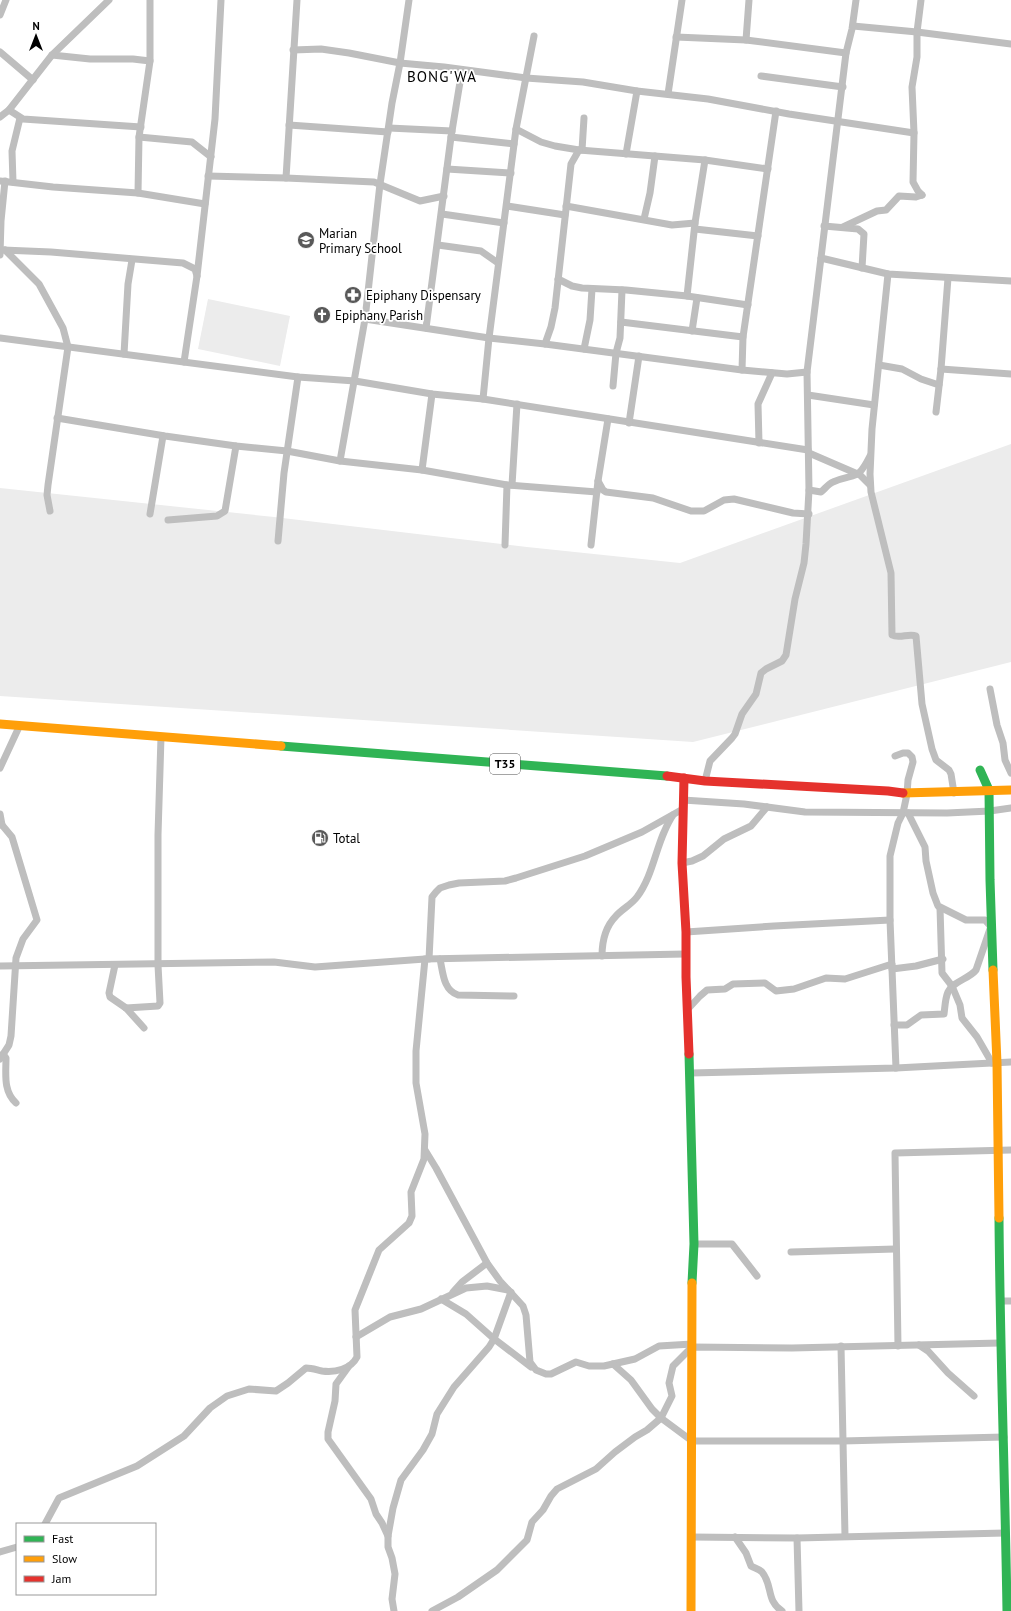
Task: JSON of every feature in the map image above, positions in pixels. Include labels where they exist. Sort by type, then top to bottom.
[{"type":"main road","name":"T35","points":[[0,724],[19,727],[684,778],[705,781],[888,791],[907,794],[1011,790]]},
{"type":"main road","points":[[980,770],[989,790],[990,811],[994,1063],[998,1150],[1000,1343],[1007,1394],[1004,1437],[1005,1533],[1009,1590],[1007,1611]]},
{"type":"main road","points":[[684,778],[682,863],[691,1073],[694,1244],[692,1288],[691,1611]]},
{"type":"street","points":[[0,15],[6,0]]},
{"type":"street","points":[[0,117],[9,110],[52,55],[109,0]]},
{"type":"street","points":[[138,193],[139,137],[150,62],[150,0]]},
{"type":"street","points":[[184,362],[198,276],[211,157],[221,0]]},
{"type":"street","points":[[286,178],[296,0]]},
{"type":"street","points":[[340,461],[365,319],[380,184],[409,0]]},
{"type":"street","points":[[668,94],[682,0]]},
{"type":"street","points":[[746,40],[749,0]]},
{"type":"street","points":[[705,781],[710,761],[735,734],[742,714],[756,694],[761,673],[782,661],[786,655],[795,599],[804,563],[809,514],[807,372],[846,53],[853,26],[856,0]]},
{"type":"street","points":[[843,227],[877,211],[887,209],[899,196],[922,195],[918,192],[913,182],[914,133],[912,87],[917,57],[917,32],[921,0]]},
{"type":"street","points":[[853,26],[917,32],[1011,44]]},
{"type":"street","points":[[483,399],[498,263],[507,206],[514,144],[534,36]]},
{"type":"street","points":[[676,36],[746,40],[776,43],[819,51],[846,53]]},
{"type":"street","points":[[293,50],[321,49],[400,63],[444,66],[462,70],[526,78],[583,82],[637,91],[708,99],[914,133]]},
{"type":"street","points":[[0,52],[33,80]]},
{"type":"street","points":[[52,55],[90,59],[133,59],[150,62]]},
{"type":"street","points":[[426,328],[462,70]]},
{"type":"street","points":[[761,76],[843,87]]},
{"type":"street","points":[[626,154],[637,91]]},
{"type":"street","points":[[9,110],[20,118],[141,127]]},
{"type":"street","points":[[742,370],[743,337],[776,111]]},
{"type":"street","points":[[13,182],[12,151],[20,118]]},
{"type":"street","points":[[545,344],[553,318],[571,164],[580,150],[584,118]]},
{"type":"street","points":[[289,125],[452,134],[514,144]]},
{"type":"street","points":[[516,130],[545,143],[580,150],[705,160],[768,169]]},
{"type":"street","points":[[139,137],[192,142],[211,157]]},
{"type":"street","points":[[644,219],[650,193],[655,156]]},
{"type":"street","points":[[688,296],[695,226],[705,160]]},
{"type":"street","points":[[448,169],[511,173]]},
{"type":"street","points":[[208,176],[286,178],[380,184],[420,201],[444,196]]},
{"type":"street","points":[[50,511],[47,495],[48,485],[68,347],[63,328],[39,284],[2,252],[0,237],[3,181],[138,193],[205,204]]},
{"type":"street","points":[[507,206],[566,215]]},
{"type":"street","points":[[566,206],[672,225],[695,226],[758,236]]},
{"type":"street","points":[[442,214],[504,223]]},
{"type":"street","points":[[824,226],[858,229],[864,234],[862,268]]},
{"type":"street","points":[[438,245],[481,251],[498,263]]},
{"type":"street","points":[[2,252],[51,252],[132,260],[184,263],[195,269],[198,276]]},
{"type":"street","points":[[821,258],[888,274],[1011,280]]},
{"type":"street","points":[[124,354],[128,284],[132,260]]},
{"type":"street","points":[[888,274],[874,405],[870,486],[880,525],[884,550],[891,573],[892,636],[916,636],[922,704],[932,749],[936,760],[949,770],[954,793]]},
{"type":"street","points":[[936,412],[948,278]]},
{"type":"street","points":[[558,279],[572,286],[592,289],[688,296],[748,305]]},
{"type":"street","points":[[584,349],[590,320],[592,289]]},
{"type":"street","points":[[613,386],[621,322],[622,290]]},
{"type":"street","points":[[692,331],[698,298]]},
{"type":"street","points":[[365,319],[489,338],[742,370],[793,374],[807,372]]},
{"type":"street","points":[[621,322],[743,337]]},
{"type":"street","points":[[0,338],[298,377],[355,381],[432,394],[517,404],[759,443],[808,452],[858,474],[870,486]]},
{"type":"street","points":[[629,423],[639,356]]},
{"type":"street","points":[[879,365],[902,369],[921,379],[939,385]]},
{"type":"street","points":[[941,369],[1011,374]]},
{"type":"street","points":[[759,443],[758,404],[772,373]]},
{"type":"street","points":[[278,541],[287,451],[298,377]]},
{"type":"street","points":[[422,470],[432,394]]},
{"type":"street","points":[[808,395],[874,405]]},
{"type":"street","points":[[505,545],[517,404]]},
{"type":"street","points":[[57,418],[163,436],[287,451],[340,461],[422,470],[509,485],[597,492]]},
{"type":"street","points":[[591,545],[598,481],[608,419]]},
{"type":"street","points":[[150,514],[163,436]]},
{"type":"street","points":[[168,520],[218,516],[225,511],[236,446]]},
{"type":"street","points":[[809,490],[821,492],[834,482],[858,474],[864,469],[872,452]]},
{"type":"street","points":[[598,481],[603,490],[606,492],[654,498],[691,511],[704,511],[724,500],[734,499],[794,513],[809,514]]},
{"type":"street","points":[[990,689],[997,725],[1003,742],[1005,760],[1011,773]]},
{"type":"street","points":[[0,768],[19,727]]},
{"type":"street","points":[[126,1008],[160,1004],[158,965],[158,835],[161,737]]},
{"type":"street","points":[[895,756],[905,753],[912,757],[913,763],[908,780],[905,813],[898,823],[890,853],[890,920],[896,1068]]},
{"type":"street","points":[[46,1523],[59,1498],[137,1466],[184,1436],[210,1408],[227,1396],[249,1389],[276,1391],[306,1368],[327,1372],[353,1364],[357,1357],[354,1316],[355,1310],[379,1250],[409,1223],[412,1216],[411,1192],[422,1167],[425,1150],[424,1124],[418,1102],[416,1083],[416,1051],[427,959],[432,897],[440,888],[459,883],[505,881],[585,856],[642,832],[673,814],[683,804],[767,807],[805,812],[905,813],[990,811],[1011,808]]},
{"type":"street","points":[[682,863],[692,861],[703,856],[724,840],[751,826],[767,807]]},
{"type":"street","points":[[905,813],[924,844],[926,853],[925,859],[933,893],[940,908],[943,959],[942,973],[952,986],[960,1005],[962,1018],[977,1037],[994,1063]]},
{"type":"street","points":[[0,814],[1,825],[12,837],[37,919],[23,939],[16,958],[11,1036],[9,1045],[2,1056],[6,1058],[7,1091],[9,1096],[16,1103]]},
{"type":"street","points":[[602,956],[603,941],[610,924],[615,917],[640,893],[646,881],[665,829],[673,814]]},
{"type":"street","points":[[894,1025],[907,1025],[919,1016],[943,1014],[948,993],[952,986],[976,970],[992,929],[984,920],[966,920],[940,908]]},
{"type":"street","points":[[686,932],[890,920]]},
{"type":"street","points":[[0,966],[158,965],[274,962],[315,967],[427,959],[685,954]]},
{"type":"street","points":[[440,959],[447,988],[453,993],[458,995],[514,996]]},
{"type":"street","points":[[688,1009],[707,990],[725,989],[733,984],[765,983],[776,991],[794,989],[826,978],[845,978],[892,966],[916,966],[943,959]]},
{"type":"street","points":[[115,965],[110,997],[126,1008],[144,1028]]},
{"type":"street","points":[[691,1073],[896,1068],[1011,1062]]},
{"type":"street","points":[[425,1150],[487,1263],[523,1306],[526,1315],[530,1362],[533,1368]]},
{"type":"street","points":[[898,1346],[895,1249],[895,1153],[1011,1150]]},
{"type":"street","points":[[694,1244],[732,1244],[757,1276]]},
{"type":"street","points":[[791,1252],[895,1249]]},
{"type":"street","points":[[451,1293],[462,1282],[487,1263]]},
{"type":"street","points":[[356,1338],[390,1318],[421,1309],[451,1293],[466,1288],[487,1286],[510,1291]]},
{"type":"street","points":[[394,1611],[392,1599],[394,1574],[392,1558],[388,1548],[388,1536],[393,1508],[403,1476],[423,1450],[432,1434],[437,1414],[446,1400],[460,1380],[484,1354],[494,1339],[510,1291]]},
{"type":"street","points":[[441,1299],[466,1314],[494,1339],[533,1368],[546,1374],[551,1374],[576,1362],[596,1366],[635,1359],[646,1354],[654,1347],[664,1344],[792,1348],[1000,1343]]},
{"type":"street","points":[[1000,1301],[1011,1301]]},
{"type":"street","points":[[919,1345],[928,1351],[948,1373],[974,1396]]},
{"type":"street","points":[[432,1611],[458,1597],[502,1565],[527,1540],[532,1522],[543,1510],[557,1489],[596,1469],[615,1452],[647,1430],[661,1418],[672,1396],[669,1383],[673,1366],[692,1346]]},
{"type":"street","points":[[841,1346],[845,1536]]},
{"type":"street","points":[[613,1364],[631,1380],[661,1418],[692,1441],[842,1441],[1004,1437]]},
{"type":"street","points":[[349,1366],[336,1384],[335,1401],[328,1438],[369,1497],[388,1536]]},
{"type":"street","points":[[691,1537],[797,1538],[1005,1533]]},
{"type":"street","points":[[735,1537],[746,1553],[750,1566],[762,1572],[768,1584],[772,1602],[782,1611]]},
{"type":"street","points":[[797,1538],[799,1611]]},
{"type":"street","points":[[0,1552],[16,1547]]},
{"type":"shaded area","points":[[208,299],[290,316],[280,366],[198,349]]},
{"type":"shaded area","points":[[1011,444],[1011,662],[693,742],[0,696],[0,488],[274,517],[527,547],[680,563]]},
{"type":"traffic: fast","points":[[281,746],[667,776]]},
{"type":"traffic: fast","points":[[980,770],[989,790],[993,970]]},
{"type":"traffic: fast","points":[[689,1054],[694,1244],[692,1283]]},
{"type":"traffic: fast","points":[[999,1218],[1007,1611]]},
{"type":"traffic: slow","points":[[0,724],[281,746]]},
{"type":"traffic: slow","points":[[903,793],[1011,790]]},
{"type":"traffic: slow","points":[[993,970],[997,1063],[999,1218]]},
{"type":"traffic: slow","points":[[691,1611],[692,1283]]},
{"type":"traffic: jam","points":[[667,776],[705,781],[903,793]]},
{"type":"traffic: jam","points":[[684,778],[682,863],[686,932],[689,1054]]},
{"type":"place","name":"Marian Primary School","points":[[306,240]]},
{"type":"place","name":"Epiphany Dispensary","points":[[353,295]]},
{"type":"place","name":"Epiphany Parish","points":[[322,315]]},
{"type":"place","name":"Total","points":[[320,838]]},
{"type":"district","name":"BONG'WA","points":[[442,77]]}]
